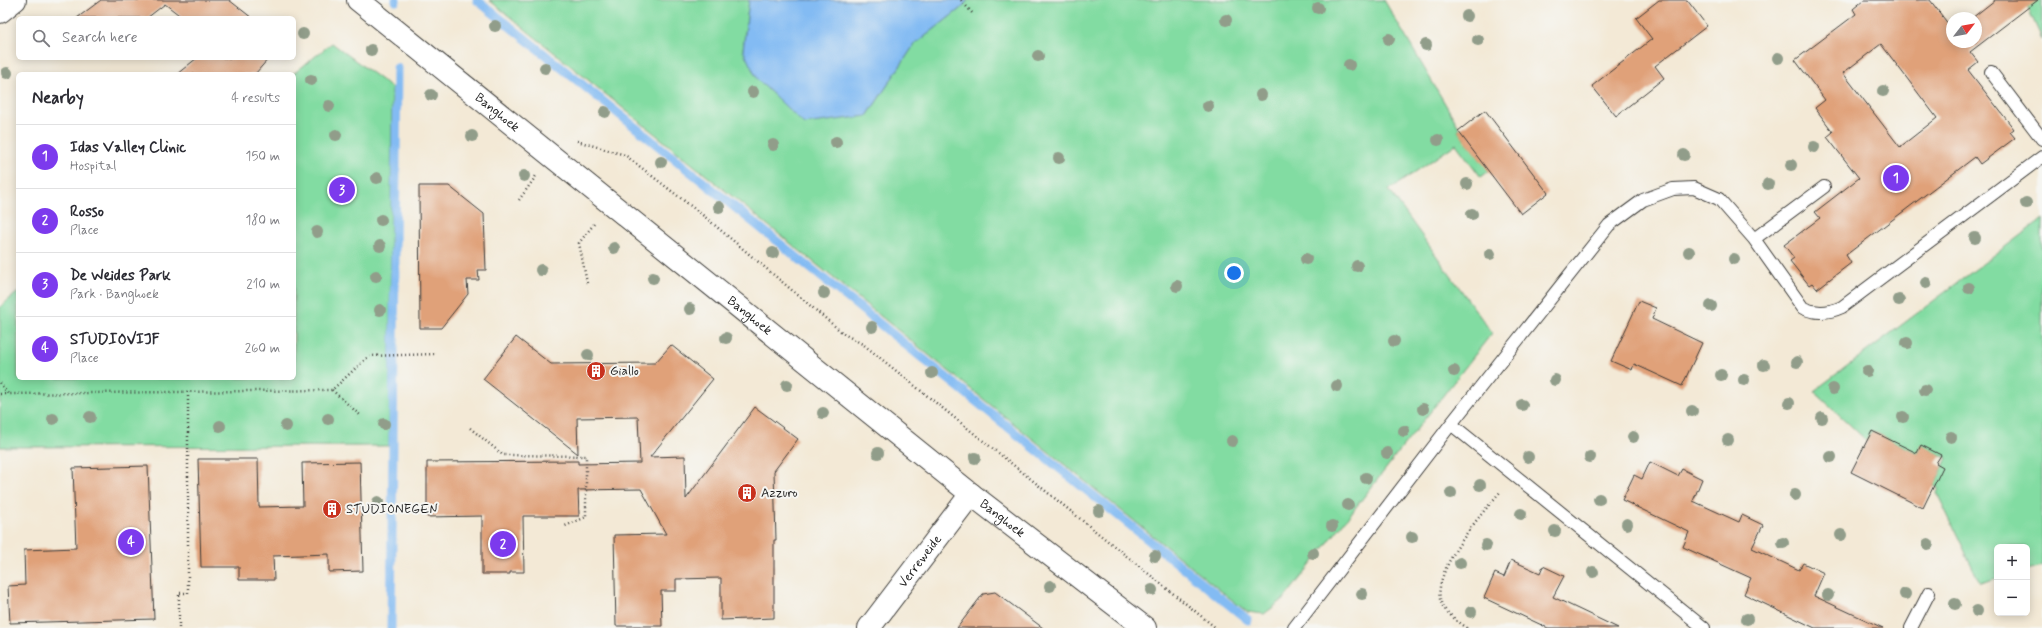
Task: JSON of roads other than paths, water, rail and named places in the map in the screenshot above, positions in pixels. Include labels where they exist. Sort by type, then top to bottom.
[{"type":"street","points":[[0,12],[15,0]]},
{"type":"street","name":"Banghoek","points":[[358,0],[970,494],[1144,628]]},
{"type":"street","name":"Verreweide","points":[[869,628],[970,494]]},
{"type":"lane","points":[[1991,72],[2042,139]]},
{"type":"lane","points":[[1294,628],[1451,424],[1609,225],[1643,200],[1673,188],[1694,188],[1719,199],[1754,239],[1803,308],[1812,312],[1824,312],[1837,310],[2042,157]]},
{"type":"lane","points":[[1754,239],[1824,187]]},
{"type":"lane","points":[[1451,424],[1704,628]]},
{"type":"lane","points":[[1911,628],[1929,593]]},
{"type":"water","points":[[749,0],[968,0],[961,8],[914,45],[867,116],[804,124],[757,79],[743,50]]},
{"type":"waterway","points":[[477,0],[1248,620]]},
{"type":"waterway","points":[[391,628],[397,68]]},
{"type":"place","name":"Idas Valley Clinic","points":[[1896,178]]},
{"type":"place","name":"De Weides Park","points":[[342,190]]},
{"type":"place","name":"Giallo","points":[[596,371]]},
{"type":"place","name":"Azzuro","points":[[747,493]]},
{"type":"place","name":"STUDIONEGEN","points":[[332,509]]},
{"type":"place","name":"STUDIOVIJF","points":[[131,542]]},
{"type":"place","name":"Rosso","points":[[503,544]]}]
